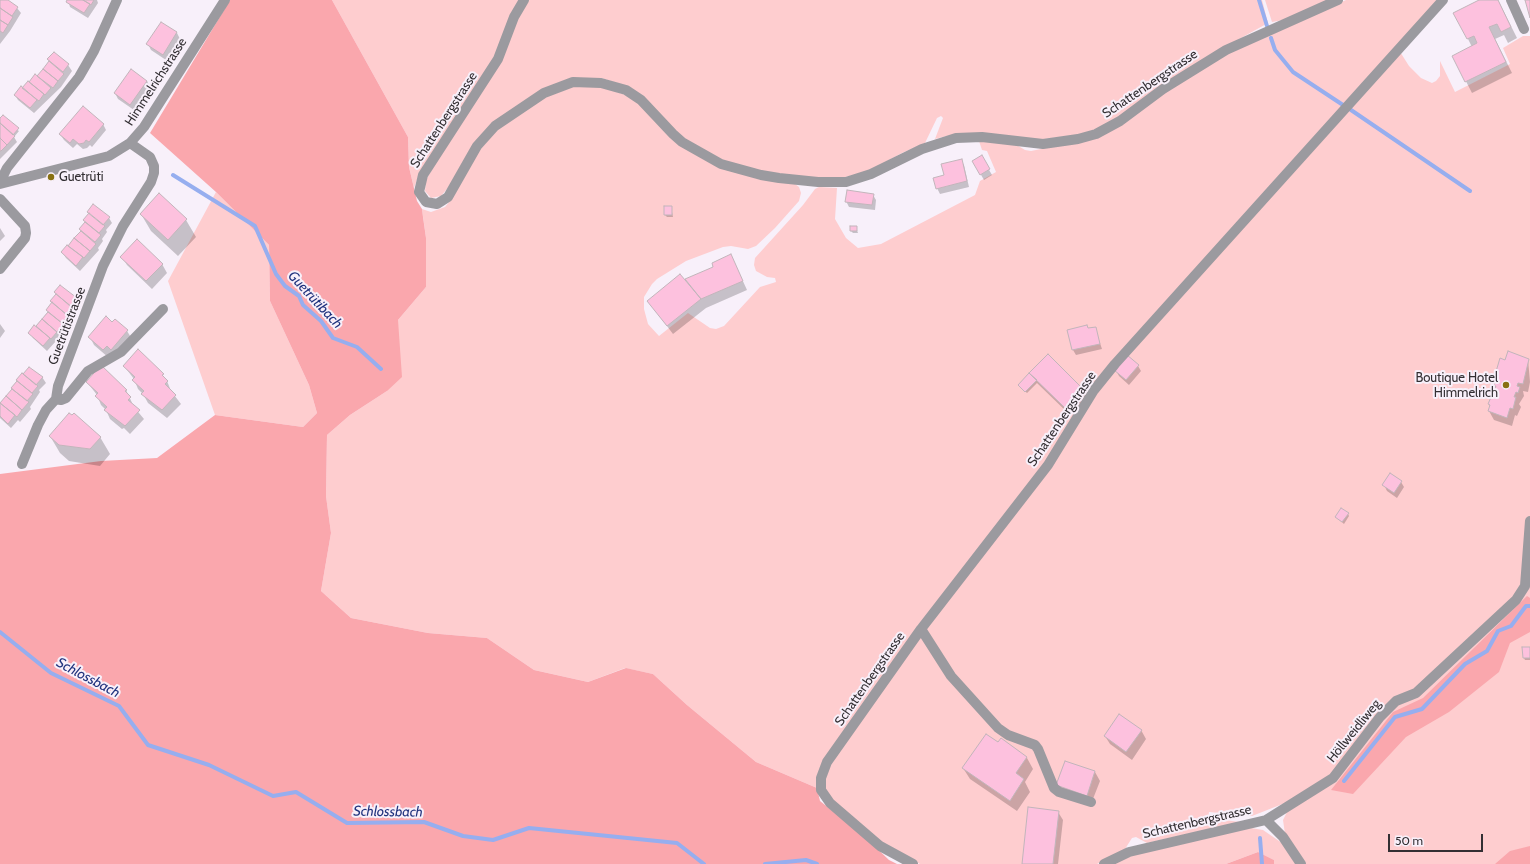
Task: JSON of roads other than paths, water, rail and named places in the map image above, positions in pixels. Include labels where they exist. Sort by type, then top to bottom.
[{"type":"street","name":"Himmelrichstrasse","points":[[0,183],[7,168],[79,77],[94,51],[117,0]]},
{"type":"street","name":"Himmelrichstrasse","points":[[0,183],[109,156],[130,143],[144,127],[225,0]]},
{"type":"street","name":"Schattenbergstrasse","points":[[524,0],[514,17],[498,60],[423,175],[419,192],[423,200],[429,204],[437,204],[448,197],[477,146],[495,126],[544,93],[572,82],[601,83],[626,90],[641,100],[672,134],[682,142],[721,164],[754,174],[779,178],[818,182],[846,182],[871,174],[922,149],[956,138],[982,137],[1043,144],[1078,139],[1096,134],[1120,121],[1163,89],[1226,50],[1338,0]]},
{"type":"street","name":"Schattenbergstrasse","points":[[913,864],[880,846],[830,803],[821,790],[821,778],[827,762],[921,629],[1048,465],[1094,390],[1115,364],[1443,0]]},
{"type":"street","points":[[1511,0],[1524,29]]},
{"type":"street","name":"Guetrütistrasse","points":[[56,398],[58,386],[103,266],[123,226],[153,177],[154,170],[151,159],[130,143]]},
{"type":"street","points":[[0,199],[25,226],[26,233],[24,238],[0,269]]},
{"type":"street","points":[[22,464],[38,425],[46,410],[56,398],[61,400],[66,398],[88,371],[121,352],[163,309]]},
{"type":"street","name":"Höllweidliweg","points":[[1266,820],[1333,778],[1380,717],[1396,701],[1416,693],[1516,600],[1525,586],[1530,521]]},
{"type":"street","points":[[921,629],[951,676],[998,728],[1008,735],[1035,746],[1038,749],[1054,788],[1059,792],[1091,802]]},
{"type":"street","name":"Schattenbergstrasse","points":[[1104,864],[1129,852],[1266,820],[1283,837],[1301,864]]},
{"type":"waterway","points":[[1259,0],[1267,26]]},
{"type":"waterway","points":[[1271,38],[1275,50],[1293,72],[1343,105]]},
{"type":"waterway","points":[[1351,110],[1470,191]]},
{"type":"waterway","name":"Guetrütibach","points":[[173,175],[255,226],[276,274],[285,286],[299,296],[303,305],[321,321],[333,338],[357,347],[381,369]]},
{"type":"waterway","points":[[1344,781],[1395,717],[1422,709],[1465,664],[1487,651],[1498,631],[1511,626],[1526,606],[1530,606]]},
{"type":"waterway","name":"Schlossbach","points":[[0,632],[51,673],[119,706],[148,745],[209,765],[273,796],[296,792],[347,823],[424,822],[463,836],[493,840],[529,828],[677,843],[704,864]]},
{"type":"waterway","points":[[1260,838],[1262,864]]},
{"type":"waterway","name":"Schlossbach","points":[[765,864],[806,860],[817,864]]},
{"type":"place","name":"Guetrüti","points":[[51,177]]},
{"type":"place","name":"Boutique Hotel Himmelrich","points":[[1506,385]]}]
